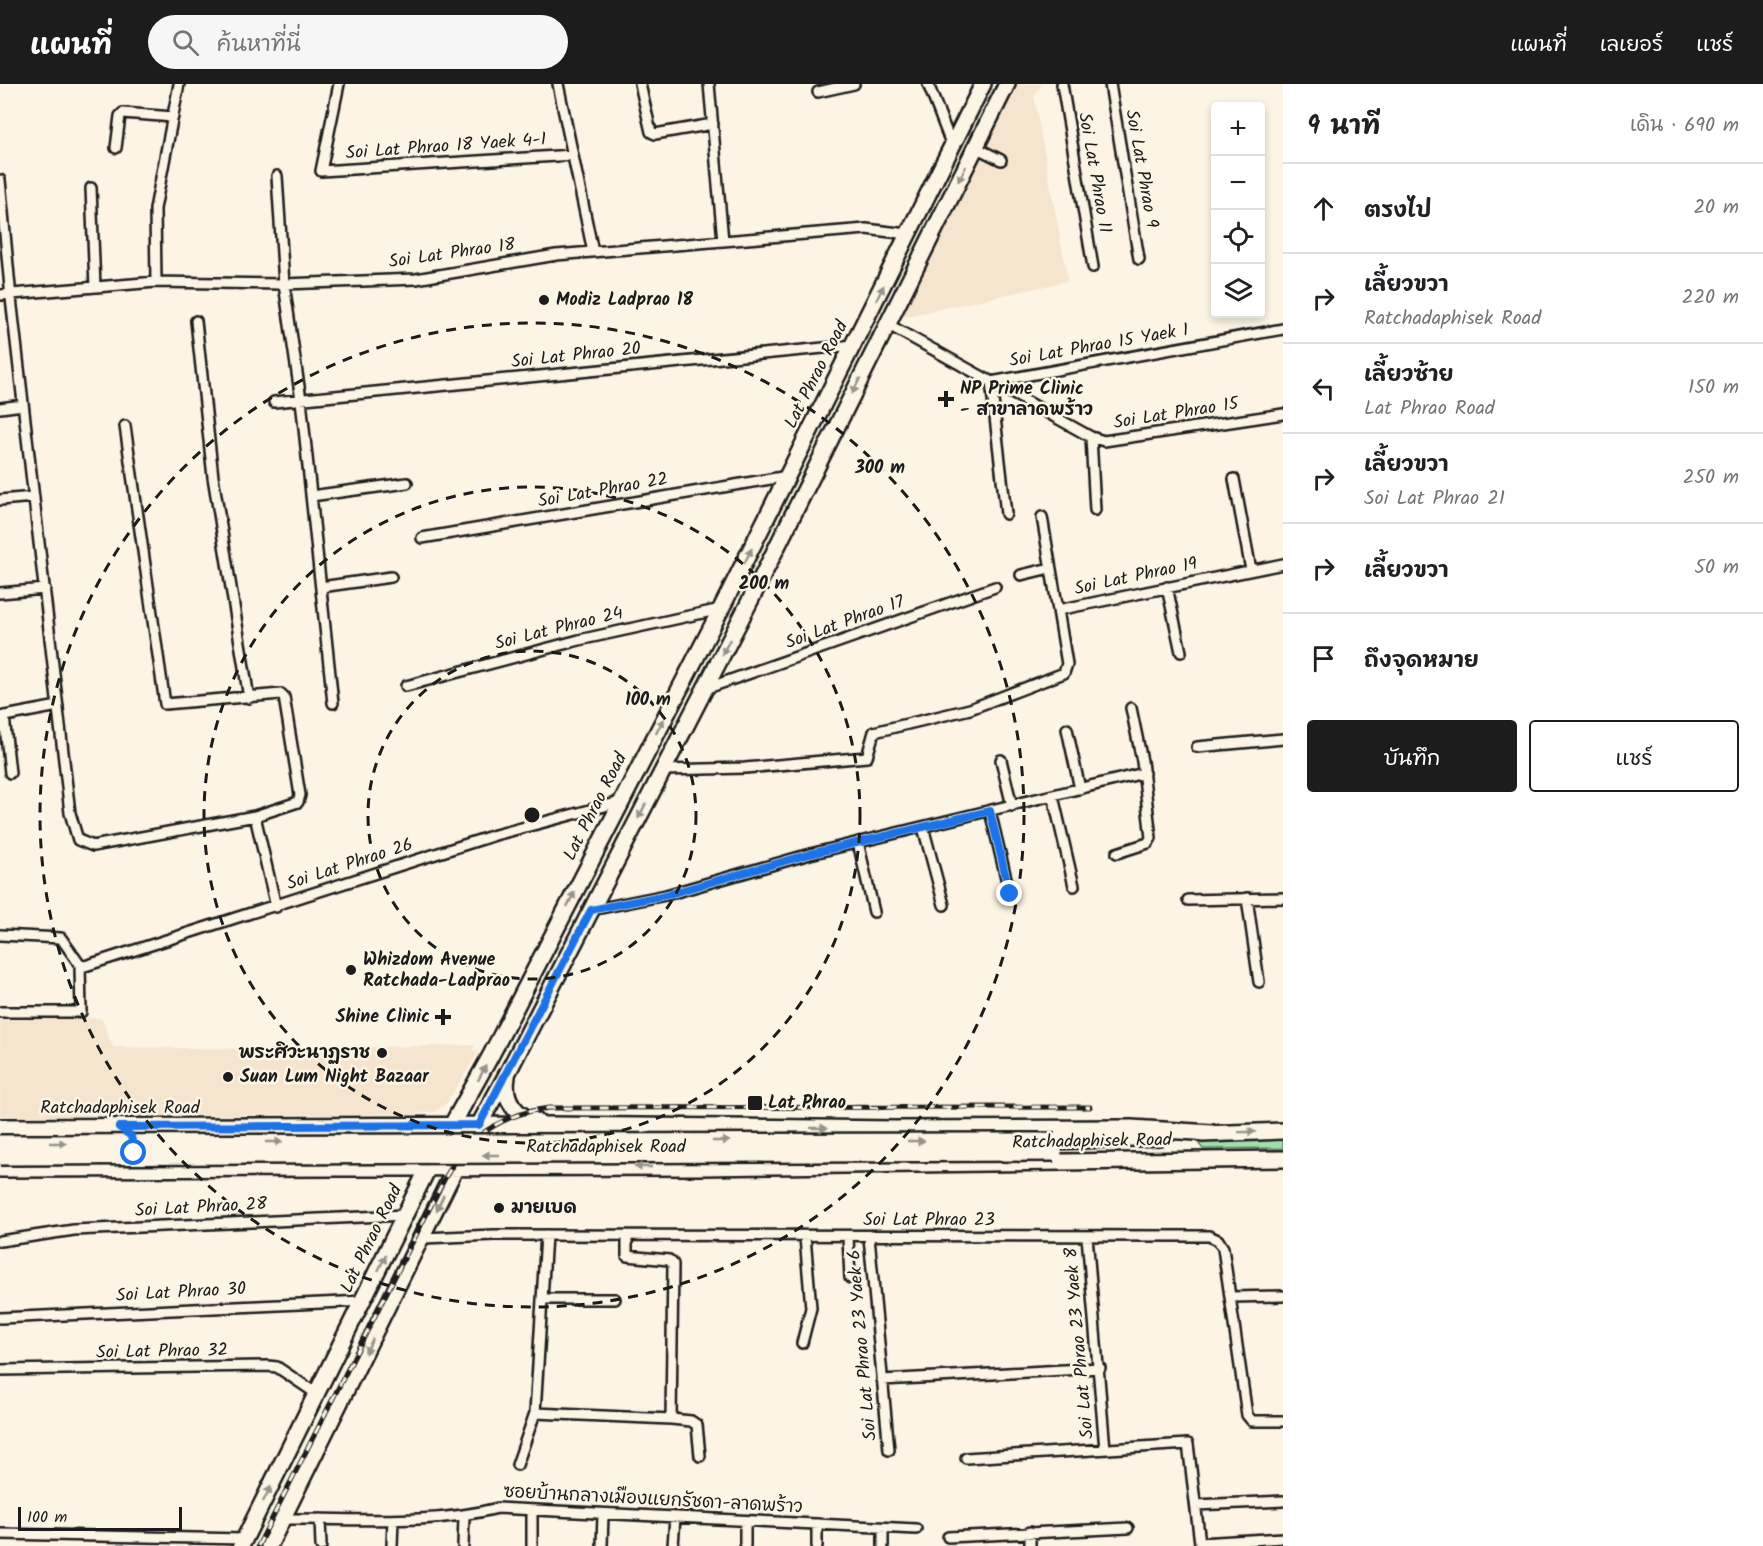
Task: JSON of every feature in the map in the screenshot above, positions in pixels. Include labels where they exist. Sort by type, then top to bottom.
[{"type":"main road","name":"Lat Phrao Road","points":[[242,1543],[429,1166],[454,1124],[721,609],[983,84]]},
{"type":"main road","points":[[268,1546],[423,1238],[456,1167],[507,1074],[705,689],[1007,84]]},
{"type":"main road","points":[[870,314],[887,324]]},
{"type":"main road","points":[[854,345],[871,356]]},
{"type":"main road","points":[[507,1074],[507,1096],[513,1107],[528,1119],[551,1125]]},
{"type":"main road","name":"Ratchadaphisek Road","points":[[0,1127],[231,1128],[454,1124],[708,1128],[1131,1128],[1212,1133]]},
{"type":"main road","points":[[119,1127],[131,1136],[134,1153],[132,1159],[119,1168]]},
{"type":"main road","points":[[231,1128],[242,1135],[245,1153],[243,1159],[232,1167]]},
{"type":"main road","points":[[702,1167],[689,1156],[687,1136],[695,1130],[708,1128]]},
{"type":"main road","points":[[794,1128],[782,1134],[782,1150],[786,1157],[799,1165]]},
{"type":"main road","name":"Ratchadaphisek Road","points":[[0,1157],[1054,1147],[1212,1133],[1283,1131]]},
{"type":"main road","name":"Ratchadaphisek Road","points":[[0,1143],[1054,1147],[1212,1159]]},
{"type":"main road","name":"Ratchadaphisek Road","points":[[0,1169],[702,1167],[1283,1159]]},
{"type":"street","points":[[156,282],[155,209],[179,84]]},
{"type":"street","points":[[339,84],[345,84]]},
{"type":"street","name":"Soi Lat Phrao 18 Yaek 4-1","points":[[339,84],[321,171],[573,155]]},
{"type":"street","points":[[558,84],[593,252]]},
{"type":"street","points":[[640,84],[651,132],[655,134],[713,124]]},
{"type":"street","points":[[710,84],[723,241]]},
{"type":"street","points":[[818,92],[854,84]]},
{"type":"street","points":[[928,84],[952,146]]},
{"type":"street","name":"Soi Lat Phrao 11","points":[[1062,84],[1093,267]]},
{"type":"street","name":"Soi Lat Phrao 9","points":[[1110,84],[1139,259]]},
{"type":"street","points":[[116,148],[120,116],[123,113],[173,117]]},
{"type":"street","points":[[975,147],[1001,160]]},
{"type":"street","points":[[277,176],[284,284],[301,400],[333,703]]},
{"type":"street","points":[[0,180],[5,295],[23,405],[70,813],[78,840],[84,845],[93,846],[255,816],[298,802],[300,795],[284,697],[278,693],[249,698],[165,704],[125,426]]},
{"type":"street","points":[[91,188],[95,287]]},
{"type":"street","name":"Soi Lat Phrao 18","points":[[5,295],[156,282],[284,284],[416,279],[556,255],[866,230],[908,234]]},
{"type":"street","points":[[196,321],[213,477],[249,698]]},
{"type":"street","name":"Soi Lat Phrao 15","points":[[887,324],[1091,437],[1109,442],[1283,414]]},
{"type":"street","name":"Soi Lat Phrao 15 Yaek 1","points":[[992,382],[1283,329]]},
{"type":"street","name":"Soi Lat Phrao 20","points":[[274,402],[854,345]]},
{"type":"street","points":[[992,382],[1006,513]]},
{"type":"street","points":[[0,408],[23,405]]},
{"type":"street","points":[[1091,437],[1095,510]]},
{"type":"street","name":"Soi Lat Phrao 22","points":[[422,538],[788,476]]},
{"type":"street","points":[[1234,479],[1251,570]]},
{"type":"street","points":[[311,496],[407,483]]},
{"type":"street","points":[[0,500],[34,497]]},
{"type":"street","points":[[1042,517],[1058,610]]},
{"type":"street","name":"Soi Lat Phrao 19","points":[[663,770],[745,768],[867,757],[874,732],[970,709],[1064,673],[1067,664],[1058,610],[1283,564]]},
{"type":"street","points":[[1021,575],[1050,568]]},
{"type":"street","points":[[321,587],[390,577]]},
{"type":"street","name":"Soi Lat Phrao 17","points":[[705,689],[995,586]]},
{"type":"street","points":[[1167,587],[1181,652]]},
{"type":"street","points":[[0,593],[45,589]]},
{"type":"street","name":"Soi Lat Phrao 24","points":[[406,686],[579,640],[721,609]]},
{"type":"street","points":[[10,773],[2,716],[58,706]]},
{"type":"street","points":[[1117,853],[1148,843],[1151,838],[1144,773],[1131,708]]},
{"type":"street","points":[[1067,729],[1080,789]]},
{"type":"street","points":[[1197,747],[1283,739]]},
{"type":"street","points":[[1001,760],[1012,806]]},
{"type":"street","points":[[591,910],[666,895],[858,842],[1144,773]]},
{"type":"street","points":[[1053,796],[1074,886]]},
{"type":"street","name":"Soi Lat Phrao 26","points":[[255,816],[276,906],[495,835],[620,802]]},
{"type":"street","points":[[990,811],[1010,894]]},
{"type":"street","points":[[923,827],[944,905]]},
{"type":"street","points":[[858,842],[874,912]]},
{"type":"street","points":[[1247,898],[1259,982]]},
{"type":"street","points":[[1188,900],[1283,898]]},
{"type":"street","points":[[80,965],[85,966],[276,906]]},
{"type":"street","points":[[0,935],[61,938],[80,965],[81,1012],[0,1012]]},
{"type":"street","name":"Soi Lat Phrao 28","points":[[0,1241],[74,1230],[405,1215]]},
{"type":"street","points":[[517,1465],[535,1413],[546,1235]]},
{"type":"street","name":"Soi Lat Phrao 23","points":[[423,1238],[546,1235],[869,1238],[1209,1236],[1218,1240],[1222,1248],[1247,1415],[1252,1421],[1259,1422],[1283,1420]]},
{"type":"street","points":[[627,1236],[627,1256],[669,1260],[673,1264],[671,1419]]},
{"type":"street","name":"Soi Lat Phrao 23 Yaek 8","points":[[1087,1236],[1100,1368],[1105,1449]]},
{"type":"street","points":[[802,1343],[811,1308],[805,1237]]},
{"type":"street","points":[[848,1237],[850,1278]]},
{"type":"street","name":"Soi Lat Phrao 23 Yaek 6","points":[[869,1238],[889,1450]]},
{"type":"street","points":[[1231,1297],[1283,1296]]},
{"type":"street","points":[[543,1299],[615,1299]]},
{"type":"street","name":"Soi Lat Phrao 30","points":[[0,1318],[363,1301]]},
{"type":"street","name":"Soi Lat Phrao 32","points":[[0,1370],[268,1366],[278,1367],[317,1394]]},
{"type":"street","points":[[882,1380],[1100,1368]]},
{"type":"street","points":[[535,1413],[691,1421],[697,1425],[700,1456]]},
{"type":"street","points":[[966,1458],[1188,1444],[1200,1543],[1283,1538]]},
{"type":"street","points":[[1196,1505],[1283,1501]]},
{"type":"street","name":"ซอยบ้านกลางเมืองแยกรัชดา-ลาดพร้าว","points":[[282,1519],[393,1520],[464,1517],[498,1508],[915,1529]]},
{"type":"street","points":[[532,1510],[532,1546]]},
{"type":"street","points":[[602,1546],[603,1514]]},
{"type":"street","points":[[463,1546],[464,1517]]},
{"type":"street","points":[[673,1546],[675,1517]]},
{"type":"street","points":[[320,1519],[321,1546]]},
{"type":"street","points":[[392,1546],[393,1520]]},
{"type":"street","points":[[744,1546],[745,1521]]},
{"type":"street","points":[[817,1524],[817,1546]]},
{"type":"street","points":[[883,1528],[883,1546]]},
{"type":"street","points":[[948,1537],[1128,1528]]},
{"type":"street","points":[[1030,1533],[1030,1546]]},
{"type":"street","points":[[0,1534],[242,1543]]},
{"type":"shaded area","points":[[1016,84],[1042,84],[1034,96],[1068,281],[899,318]]},
{"type":"shaded area","name":"Suan Lum Night Bazaar","points":[[101,1018],[113,1047],[262,1049],[475,1045],[472,1050],[479,1051],[446,1104],[435,1112],[0,1116],[0,1020]]},
{"type":"green space","points":[[1283,1139],[1283,1148],[1203,1149],[1199,1144],[1201,1142]]},
{"type":"railway","points":[[258,1546],[445,1178],[454,1163],[475,1139],[501,1122],[532,1111],[549,1108],[1090,1107]]},
{"type":"place","name":"Modiz Ladprao 18","points":[[544,300]]},
{"type":"place","name":"NP Prime Clinic - สาขาลาดพร้าว","points":[[946,399]]},
{"type":"place","name":"Whizdom Avenue Ratchada-Ladprao","points":[[351,970]]},
{"type":"place","name":"Shine Clinic","points":[[443,1017]]},
{"type":"place","name":"พระศิวะนาฏราช","points":[[382,1053]]},
{"type":"place","name":"Suan Lum Night Bazaar","points":[[228,1077]]},
{"type":"place","name":"Lat Phrao","points":[[755,1103]]},
{"type":"place","name":"มายเบด","points":[[499,1208]]},
{"type":"route","points":[[134,1153],[134,1141],[119,1127],[479,1125],[591,910],[666,895],[810,854],[990,811],[1010,894]]}]
